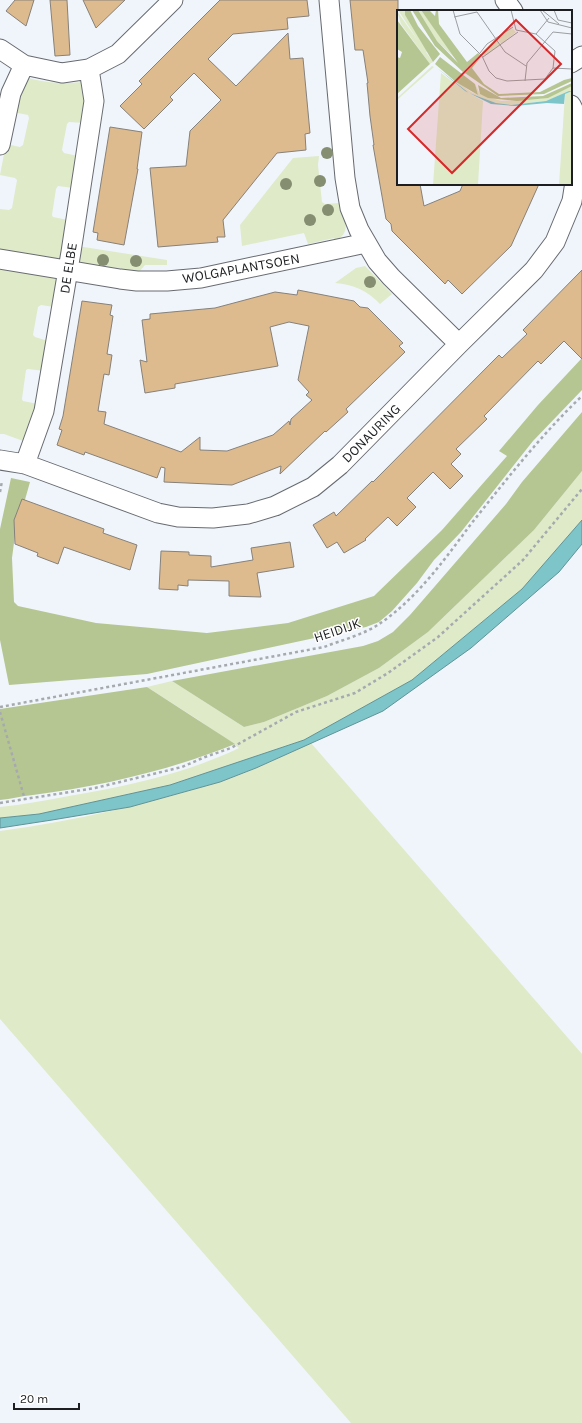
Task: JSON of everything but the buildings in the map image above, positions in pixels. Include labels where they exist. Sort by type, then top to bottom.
[{"type":"street","points":[[0,49],[24,65],[62,73],[89,69],[118,54],[172,0]]},
{"type":"street","points":[[329,0],[345,178],[350,208],[366,243],[377,261],[391,277],[459,344]]},
{"type":"street","points":[[506,0],[512,10]]},
{"type":"street","points":[[572,62],[582,56]]},
{"type":"street","points":[[0,145],[11,93],[24,65]]},
{"type":"street","name":"DE ELBE","points":[[25,464],[44,411],[68,270],[94,101],[89,69]]},
{"type":"street","name":"DONAURING","points":[[0,460],[25,464],[158,513],[178,517],[214,518],[248,514],[276,506],[313,487],[340,465],[534,270],[555,242],[572,201],[578,163],[577,140],[572,111]]},
{"type":"street","name":"WOLGAPLANTSOEN","points":[[0,259],[137,281],[167,281],[201,278],[366,243]]},
{"type":"path","name":"HEIDIJK","points":[[0,708],[324,647],[353,637],[381,623],[403,606],[438,566],[510,475],[563,414],[582,396]]},
{"type":"path","points":[[0,803],[95,788],[182,767],[231,748],[296,712],[355,693],[388,674],[438,637],[523,560],[582,489]]},
{"type":"path","points":[[0,712],[25,800]]},
{"type":"green space","points":[[25,77],[40,81],[67,83],[82,82],[87,101],[84,123],[69,122],[67,124],[62,150],[64,153],[78,156],[73,188],[58,186],[56,189],[52,215],[53,217],[68,220],[62,259],[58,262],[0,253],[0,209],[9,210],[12,208],[17,180],[15,178],[0,175],[6,144],[20,147],[23,145],[29,118],[28,115],[13,112]]},
{"type":"green space","points":[[319,156],[318,165],[322,202],[325,204],[339,203],[346,224],[344,233],[341,237],[335,241],[334,238],[308,244],[304,233],[242,246],[240,225],[293,158]]},
{"type":"green space","points":[[77,246],[167,260],[167,265],[145,265],[139,272],[98,265],[94,268],[82,266],[76,257]]},
{"type":"green space","points":[[0,266],[58,276],[54,307],[41,305],[38,307],[33,335],[48,341],[44,371],[26,370],[22,399],[23,401],[38,404],[26,442],[0,434]]},
{"type":"green space","points":[[365,266],[392,294],[380,304],[360,289],[335,283],[356,268]]},
{"type":"green space","points":[[582,358],[582,390],[533,441],[461,532],[434,560],[417,583],[392,611],[379,622],[366,627],[147,674],[9,685],[0,640],[0,529],[11,478],[30,482],[15,535],[12,558],[14,602],[18,606],[96,623],[207,633],[288,623],[374,596],[442,530],[507,456],[499,451],[538,405]]},
{"type":"green space","points":[[582,412],[582,471],[534,530],[428,632],[379,668],[327,696],[264,722],[244,727],[172,681],[363,646],[378,641],[393,632],[410,615],[506,504],[522,482]]},
{"type":"green space","points":[[582,471],[582,520],[522,589],[412,680],[304,740],[170,785],[39,814],[0,818],[0,807],[26,804],[91,792],[156,778],[198,765],[239,748],[147,687],[172,681],[244,727],[264,722],[327,696],[379,668],[428,632],[534,530]]},
{"type":"green space","points":[[147,687],[235,744],[186,762],[136,776],[85,787],[0,800],[0,709]]},
{"type":"green space","points":[[311,743],[582,1054],[582,1423],[351,1423],[0,1019],[0,831],[83,817],[138,805],[192,790],[243,774]]},
{"type":"water","points":[[582,520],[582,544],[559,572],[471,648],[383,711],[256,768],[220,782],[130,807],[0,828],[0,818],[39,814],[170,785],[304,740],[412,680],[522,589]]}]
